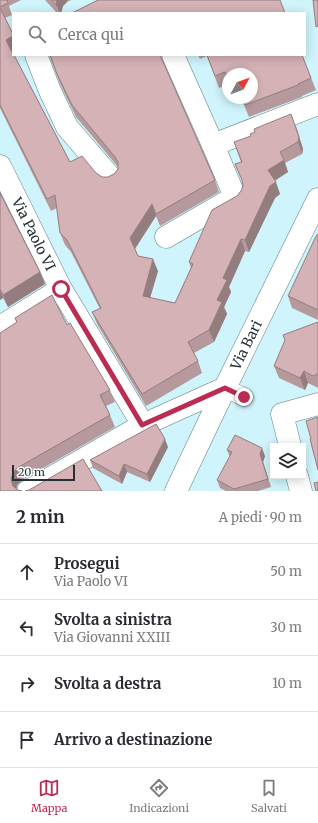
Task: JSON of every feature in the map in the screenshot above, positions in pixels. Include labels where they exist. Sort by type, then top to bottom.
[{"type":"street","points":[[36,56],[50,91],[67,127],[110,176]]},
{"type":"street","points":[[164,56],[213,145],[235,197],[166,237]]},
{"type":"street","points":[[213,145],[318,104]]},
{"type":"street","name":"Via Paolo VI","points":[[0,166],[61,289],[142,425]]},
{"type":"street","name":"Via Bari","points":[[176,491],[234,392],[296,245],[318,199]]},
{"type":"street","points":[[296,245],[318,227]]},
{"type":"street","points":[[0,327],[61,289]]},
{"type":"street","points":[[28,491],[142,425],[234,392]]},
{"type":"street","points":[[289,443],[282,414],[318,404]]},
{"type":"street","points":[[299,479],[301,491]]},
{"type":"building","points":[[0,0],[7,0],[8,3],[0,7]]},
{"type":"building","points":[[52,0],[56,0],[57,6]]},
{"type":"building","points":[[98,0],[280,0],[285,12],[74,12]]},
{"type":"building","points":[[313,0],[318,0],[318,26],[316,27]]},
{"type":"building","points":[[0,8],[12,32],[12,37],[6,40],[12,52],[12,56],[15,56],[70,162],[82,156],[96,173],[102,177],[108,177],[114,174],[118,169],[118,162],[72,105],[57,74],[50,56],[160,56],[215,180],[156,214],[152,204],[130,238],[138,256],[153,259],[143,296],[175,303],[193,264],[189,262],[212,210],[237,196],[243,186],[235,164],[242,162],[234,142],[251,136],[250,134],[255,132],[254,129],[291,114],[299,137],[298,142],[280,152],[284,160],[268,170],[276,182],[270,186],[245,240],[241,239],[223,278],[227,280],[217,300],[222,302],[209,330],[188,342],[198,361],[142,394],[92,312],[101,308],[67,240],[60,233],[55,195],[47,199],[0,105]]},
{"type":"building","points":[[207,56],[302,56],[311,78],[298,85],[258,100],[258,68],[222,68],[222,73],[215,76]]},
{"type":"building","points":[[0,193],[40,272],[3,295],[0,289]]},
{"type":"building","points":[[318,234],[318,310],[288,296]]},
{"type":"building","points":[[52,295],[67,325],[70,323],[110,390],[100,395],[110,415],[17,468],[11,479],[13,486],[22,491],[0,491],[0,333],[17,322],[15,318]]},
{"type":"building","points":[[318,322],[318,374],[313,376],[304,371],[300,378],[274,366],[285,340],[283,335]]},
{"type":"building","points":[[318,417],[318,470],[306,421]]},
{"type":"building","points":[[156,424],[165,439],[147,474],[124,464],[119,476],[90,460]]},
{"type":"building","points":[[235,435],[262,448],[260,454],[268,479],[234,489],[217,480],[232,452],[227,450]]},
{"type":"building","points":[[83,459],[102,491],[25,491],[29,490]]},
{"type":"building","points":[[318,482],[318,491],[316,491],[314,483]]},
{"type":"route","points":[[61,289],[142,425],[225,388],[244,397]]}]
